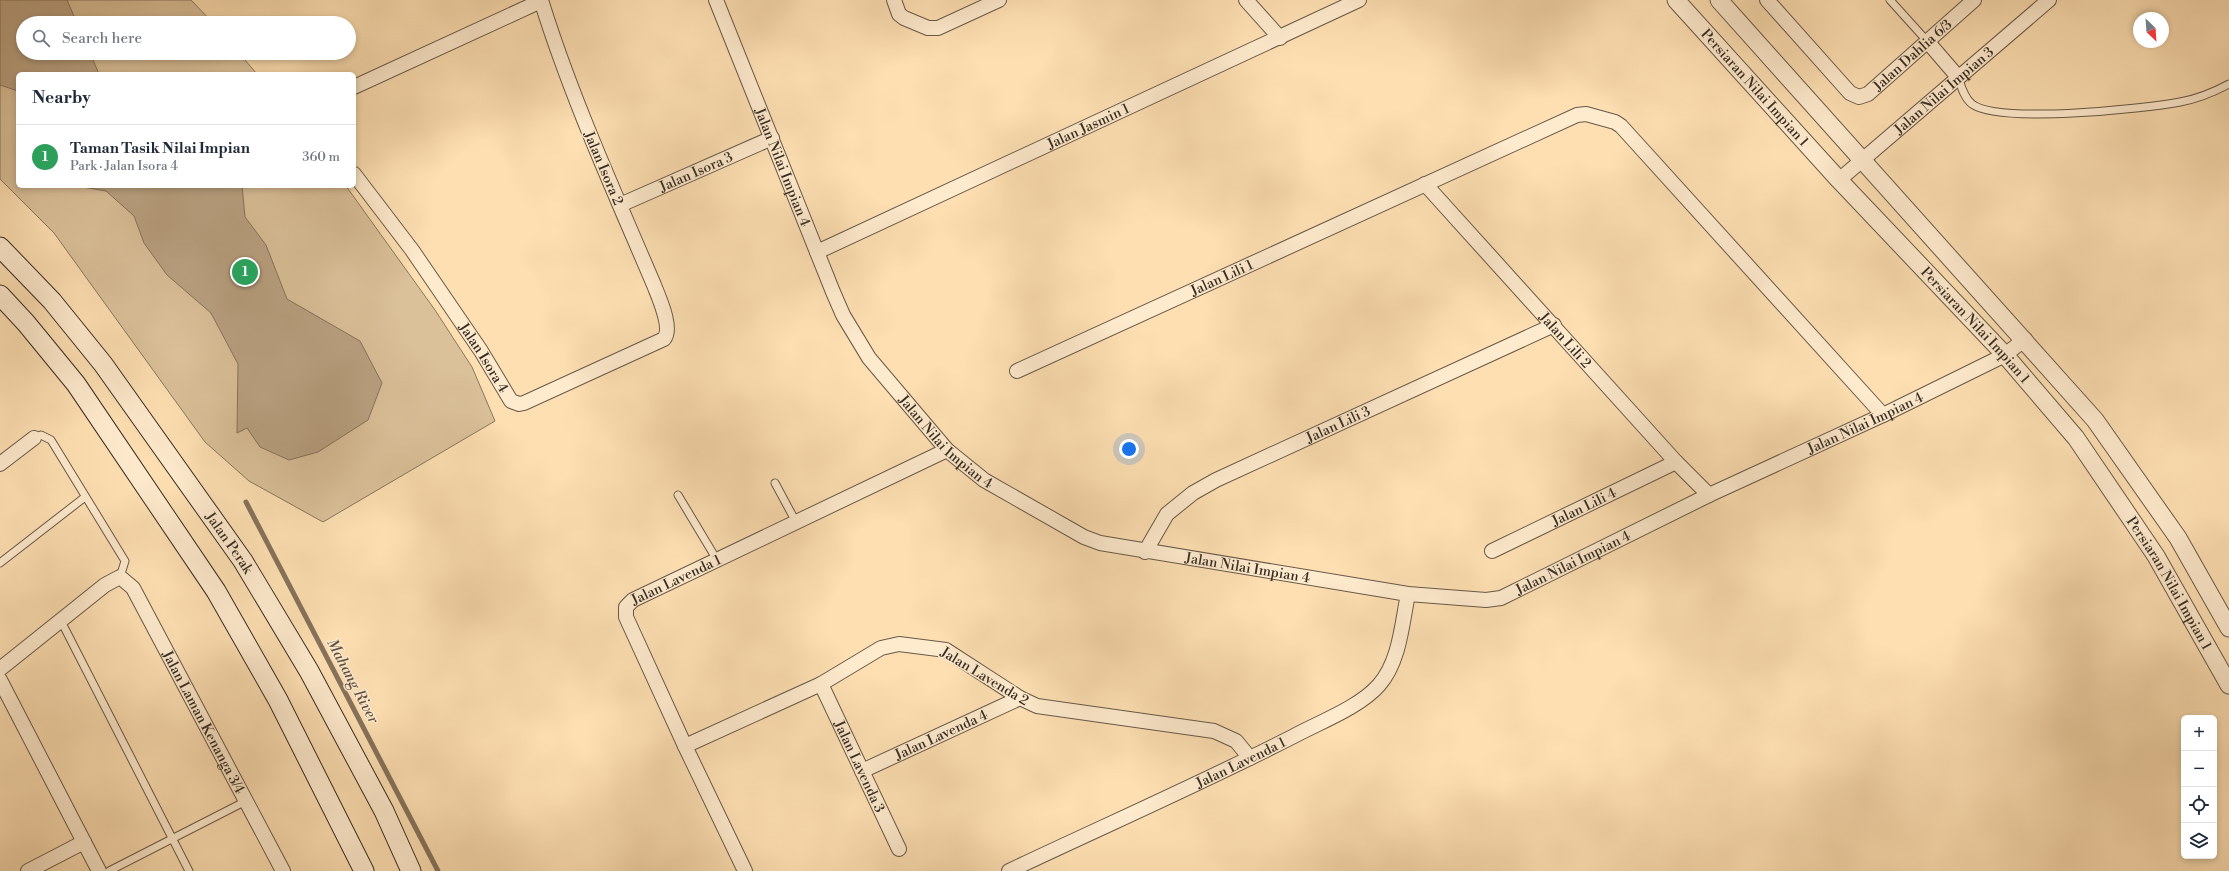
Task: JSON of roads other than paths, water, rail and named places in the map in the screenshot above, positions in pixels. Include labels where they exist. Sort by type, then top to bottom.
[{"type":"main road","name":"Jalan Perak","points":[[0,247],[52,301],[103,364],[243,561],[313,678],[384,811],[411,871]]},
{"type":"main road","points":[[0,295],[26,323],[76,384],[216,591],[278,700],[364,871]]},
{"type":"street","name":"Jalan Nilai Impian 4","points":[[716,0],[843,315],[869,358],[947,450],[984,480],[1084,537],[1100,543],[1145,552],[1408,594],[1486,600],[1501,598],[1709,495],[1883,415],[2005,355],[2024,339]]},
{"type":"street","points":[[894,0],[902,16],[931,30],[999,0]]},
{"type":"street","points":[[1246,0],[1280,38]]},
{"type":"street","name":"Jalan Jasmin 1","points":[[817,252],[1359,0]]},
{"type":"street","name":"Persiaran Nilai Impian 1","points":[[1676,0],[1839,180],[2005,355],[2076,438],[2143,536],[2213,653],[2229,685]]},
{"type":"street","name":"Persiaran Nilai Impian 1","points":[[1719,0],[1861,161],[2024,339],[2095,420],[2178,538],[2229,628]]},
{"type":"street","name":"Jalan Dahlia 6/3","points":[[1767,0],[1854,96],[1859,97],[1868,94],[1974,0]]},
{"type":"street","name":"Jalan Nilai Impian 3","points":[[1839,180],[2049,0]]},
{"type":"street","points":[[356,86],[541,1]]},
{"type":"street","name":"Jalan Isora 2","points":[[541,1],[581,113],[657,293],[668,326],[667,335]]},
{"type":"street","points":[[1927,41],[1958,77]]},
{"type":"street","name":"Jalan Lili 1","points":[[1017,371],[1580,114],[1618,124],[1883,415]]},
{"type":"street","name":"Jalan Isora 3","points":[[620,205],[772,138]]},
{"type":"street","name":"Jalan Isora 4","points":[[356,177],[412,250],[481,351],[511,401],[519,404],[524,403],[661,342],[667,335]]},
{"type":"street","name":"Jalan Lili 2","points":[[1425,184],[1554,325],[1676,462],[1709,495]]},
{"type":"street","name":"Jalan Lili 3","points":[[1145,552],[1167,514],[1193,493],[1216,480],[1554,325]]},
{"type":"street","points":[[0,464],[34,438]]},
{"type":"street","name":"Jalan Lavenda 1","points":[[745,871],[685,746],[626,617],[626,607],[633,600],[947,450]]},
{"type":"street","name":"Jalan Lili 4","points":[[1492,551],[1676,462]]},
{"type":"street","points":[[0,669],[105,585],[120,578]]},
{"type":"street","name":"Jalan Laman Kenanga 3/4","points":[[120,578],[134,588],[283,871]]},
{"type":"street","name":"Jalan Lavenda 1","points":[[1009,871],[1250,758],[1344,710],[1378,686],[1389,673],[1394,659],[1408,594]]},
{"type":"street","name":"Jalan Lavenda 2","points":[[685,746],[821,684],[881,648],[899,644],[946,650],[1020,698],[1037,706],[1062,711],[1214,731],[1236,741],[1250,758]]},
{"type":"street","points":[[0,680],[99,871]]},
{"type":"street","name":"Jalan Lavenda 3","points":[[821,684],[899,849]]},
{"type":"street","name":"Jalan Lavenda 4","points":[[862,771],[1020,698]]},
{"type":"street","points":[[28,871],[84,842]]},
{"type":"lane","points":[[1890,0],[1927,41]]},
{"type":"lane","points":[[1958,77],[1963,91],[1971,104],[1999,113],[2011,114],[2055,114],[2181,102],[2216,91],[2229,84]]},
{"type":"lane","points":[[34,438],[41,435],[51,440],[126,561],[120,578]]},
{"type":"lane","points":[[775,483],[796,522]]},
{"type":"lane","points":[[678,495],[717,560]]},
{"type":"lane","points":[[0,563],[86,497]]},
{"type":"lane","points":[[61,621],[189,871]]},
{"type":"lane","points":[[109,871],[246,801]]},
{"type":"waterway","name":"Mahang River","points":[[246,502],[438,871]]},
{"type":"place","name":"Taman Tasik Nilai Impian","points":[[245,272]]}]
